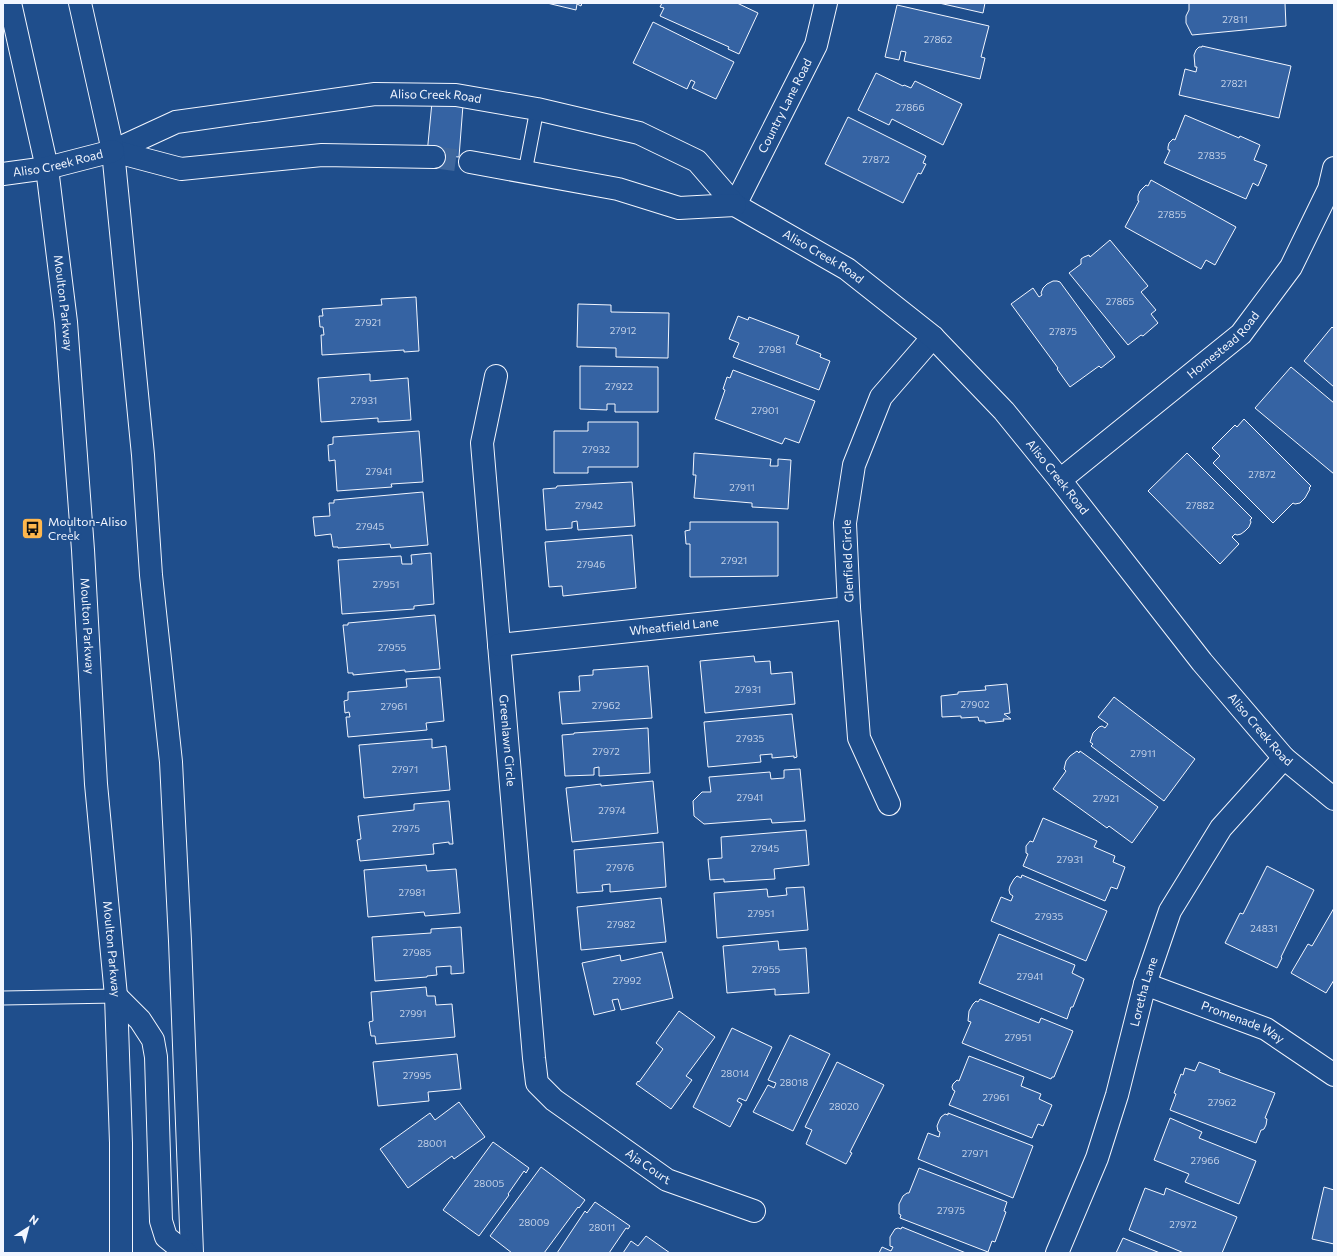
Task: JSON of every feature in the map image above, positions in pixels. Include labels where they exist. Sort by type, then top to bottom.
[{"type":"street","name":"Moulton Parkway","points":[[10,3],[47,168],[66,322],[83,550],[96,784],[116,996],[122,1143],[121,1253]]},
{"type":"street","points":[[80,3],[113,151],[143,455],[151,575],[171,762],[180,941],[192,1253]]},
{"type":"street","name":"Country Lane Road","points":[[735,205],[816,45],[826,3]]},
{"type":"street","name":"Aliso Creek Road","points":[[3,174],[47,168],[113,151],[176,122],[374,94],[456,95],[537,110],[639,133],[697,161],[735,205],[847,269],[933,337],[1004,411],[1060,480],[1202,662],[1284,758],[1334,800]]},
{"type":"street","name":"Aliso Creek Road","points":[[113,151],[181,169],[322,155],[434,157]]},
{"type":"street","points":[[470,162],[618,189],[679,208],[735,205]]},
{"type":"street","name":"Homestead Road","points":[[1060,480],[1241,334],[1292,267],[1329,189],[1334,168]]},
{"type":"street","name":"Glenfield Circle","points":[[889,804],[859,738],[849,608],[845,523],[854,464],[881,398],[933,337]]},
{"type":"street","name":"Greenlawn Circle","points":[[496,376],[482,443],[534,1058],[537,1083],[554,1100]]},
{"type":"street","name":"Wheatfield Lane","points":[[499,645],[849,608]]},
{"type":"street","name":"Loretha Lane","points":[[1057,1253],[1097,1158],[1117,1095],[1145,984],[1170,912],[1221,828],[1284,758]]},
{"type":"street","name":"Promenade Way","points":[[1145,984],[1266,1029],[1334,1075]]},
{"type":"street","points":[[116,996],[140,1020],[153,1040],[156,1057],[161,1221],[166,1237],[186,1253]]},
{"type":"street","name":"Aja Court","points":[[554,1100],[667,1180],[754,1211]]},
{"type":"lane","points":[[525,172],[537,110]]},
{"type":"lane","points":[[3,998],[116,996]]},
{"type":"building","points":[[547,3],[582,3],[581,6],[577,4],[576,10]]},
{"type":"building","points":[[662,3],[737,3],[758,13],[739,54],[728,49],[729,47],[660,16],[664,8],[660,7]]},
{"type":"building","points":[[939,3],[985,3],[983,13]]},
{"type":"building","points":[[1189,3],[1285,3],[1286,26],[1192,35],[1186,23]]},
{"type":"building","points":[[897,5],[989,26],[981,57],[985,58],[980,79],[904,61],[906,52],[901,51],[899,60],[885,57]]},
{"type":"building","points":[[653,22],[734,62],[716,99],[692,88],[695,82],[691,80],[687,89],[633,63]]},
{"type":"building","points":[[1202,46],[1291,66],[1279,118],[1179,95],[1185,69],[1196,72],[1197,67],[1195,67],[1194,55],[1196,50]]},
{"type":"building","points":[[876,73],[903,86],[904,85],[911,88],[915,81],[962,104],[943,145],[892,119],[889,125],[858,110]]},
{"type":"building","points":[[432,102],[463,105],[459,157],[427,154]]},
{"type":"building","points":[[1185,115],[1239,138],[1240,136],[1260,145],[1254,160],[1267,165],[1258,186],[1253,183],[1246,199],[1164,163],[1170,150],[1168,150],[1169,143],[1173,139],[1175,140]]},
{"type":"building","points":[[848,117],[926,156],[923,163],[926,164],[921,174],[918,173],[903,203],[825,164]]},
{"type":"building","points":[[1151,180],[1236,227],[1215,265],[1206,260],[1201,269],[1125,227],[1139,201],[1138,196],[1140,191],[1146,185],[1148,186]]},
{"type":"building","points":[[1110,240],[1148,286],[1141,292],[1156,310],[1151,314],[1158,323],[1143,336],[1141,335],[1128,345],[1069,273],[1081,264],[1081,259],[1089,255],[1090,257]]},
{"type":"building","points":[[1053,281],[1060,282],[1115,357],[1101,368],[1099,366],[1070,387],[1057,369],[1058,368],[1011,304],[1033,288],[1039,297],[1042,295],[1041,293],[1043,288]]},
{"type":"building","points":[[416,297],[419,351],[404,352],[404,350],[322,355],[321,335],[324,335],[323,327],[320,327],[319,316],[323,316],[322,309],[382,305],[381,299]]},
{"type":"building","points":[[578,304],[611,305],[611,312],[669,313],[668,358],[616,357],[616,348],[577,347]]},
{"type":"building","points":[[738,316],[748,320],[749,317],[799,336],[796,344],[821,354],[820,357],[830,361],[819,390],[733,357],[739,343],[729,339]]},
{"type":"building","points":[[1332,327],[1334,329],[1334,387],[1304,361]]},
{"type":"building","points":[[580,366],[658,367],[658,412],[615,412],[615,404],[607,404],[607,410],[580,409]]},
{"type":"building","points":[[1291,367],[1334,403],[1334,474],[1255,408]]},
{"type":"building","points":[[733,370],[815,401],[799,443],[785,438],[782,444],[715,419],[725,390],[723,389],[727,377],[730,378]]},
{"type":"building","points":[[370,374],[370,381],[408,378],[411,420],[378,422],[378,418],[321,422],[318,378]]},
{"type":"building","points":[[1244,419],[1311,486],[1305,498],[1300,503],[1293,503],[1273,523],[1213,463],[1220,456],[1212,448],[1235,425],[1237,427]]},
{"type":"building","points":[[588,422],[638,422],[638,467],[588,467],[588,473],[554,473],[554,431],[588,431]]},
{"type":"building","points":[[419,431],[423,482],[391,484],[392,487],[337,491],[335,460],[329,461],[328,445],[333,444],[333,437]]},
{"type":"building","points":[[694,453],[771,459],[770,466],[778,466],[778,459],[791,460],[788,509],[752,507],[752,503],[694,498],[696,475],[693,475]]},
{"type":"building","points":[[1187,453],[1252,518],[1250,520],[1251,522],[1249,527],[1245,531],[1241,534],[1235,534],[1232,537],[1239,544],[1220,564],[1148,491]]},
{"type":"building","points":[[632,482],[635,526],[578,530],[577,521],[572,522],[572,528],[546,530],[543,489],[556,488],[557,486]]},
{"type":"building","points":[[423,492],[428,545],[391,548],[390,544],[338,548],[333,547],[331,534],[315,536],[313,517],[330,516],[329,503],[334,503],[334,500]]},
{"type":"building","points":[[690,522],[778,522],[778,576],[690,577],[690,544],[686,544],[685,531],[690,530]]},
{"type":"building","points":[[632,535],[636,588],[563,596],[562,586],[549,587],[545,542]]},
{"type":"building","points":[[431,553],[434,604],[414,606],[414,609],[342,614],[338,560],[401,556],[402,564],[412,564],[411,555]]},
{"type":"building","points":[[435,615],[440,669],[405,672],[405,670],[353,675],[353,673],[348,673],[343,625],[348,625],[348,623]]},
{"type":"building","points":[[754,656],[755,662],[770,661],[771,674],[792,672],[795,704],[705,713],[700,661]]},
{"type":"building","points":[[648,666],[652,718],[562,724],[559,692],[580,691],[579,676],[593,675],[593,670]]},
{"type":"building","points":[[440,677],[444,721],[426,723],[427,730],[348,737],[346,717],[350,717],[349,712],[345,713],[344,701],[348,700],[348,692],[407,687],[406,679]]},
{"type":"building","points":[[1007,684],[1010,713],[1004,714],[1011,719],[1003,719],[1004,721],[985,723],[985,721],[979,721],[978,717],[942,717],[941,696],[958,694],[958,692],[986,690],[985,686]]},
{"type":"building","points":[[1114,697],[1195,759],[1164,801],[1091,746],[1093,744],[1090,742],[1093,733],[1099,727],[1102,726],[1105,728],[1108,724],[1098,717]]},
{"type":"building","points":[[792,714],[797,757],[772,758],[772,754],[760,755],[761,762],[708,767],[704,722]]},
{"type":"building","points":[[648,728],[650,773],[599,776],[599,767],[594,768],[594,775],[565,776],[562,735]]},
{"type":"building","points":[[432,739],[432,748],[446,746],[450,790],[364,798],[359,745]]},
{"type":"building","points":[[1077,751],[1079,753],[1080,751],[1158,807],[1132,843],[1109,826],[1107,828],[1053,789],[1066,771],[1064,769],[1066,761]]},
{"type":"building","points":[[800,769],[805,821],[772,823],[771,819],[704,824],[694,816],[693,801],[702,792],[711,792],[709,777],[770,772],[771,779],[784,778],[784,770]]},
{"type":"building","points":[[653,781],[658,833],[572,842],[566,788]]},
{"type":"building","points":[[449,801],[453,844],[449,844],[449,842],[433,844],[434,854],[360,861],[357,840],[361,839],[358,816],[414,810],[414,804]]},
{"type":"building","points":[[1043,818],[1097,841],[1094,847],[1115,856],[1113,862],[1125,867],[1117,889],[1111,887],[1105,901],[1023,866],[1028,854],[1026,853],[1026,846],[1030,841],[1033,842]]},
{"type":"building","points":[[806,830],[809,865],[774,869],[775,879],[724,882],[724,879],[710,880],[708,859],[722,858],[721,837]]},
{"type":"building","points":[[663,842],[666,887],[610,892],[610,884],[602,885],[603,891],[577,893],[574,850]]},
{"type":"building","points":[[426,865],[427,871],[456,869],[460,913],[425,916],[424,912],[368,917],[364,870]]},
{"type":"building","points":[[1267,866],[1314,890],[1277,968],[1225,943],[1240,913],[1243,914]]},
{"type":"building","points":[[1022,875],[1107,911],[1086,961],[991,921],[1001,897],[1011,901],[1013,896],[1010,894],[1010,886],[1017,876],[1021,878]]},
{"type":"building","points":[[804,887],[808,930],[717,938],[714,893],[767,889],[768,897],[787,895],[786,888]]},
{"type":"building","points":[[661,898],[666,942],[581,950],[577,907]]},
{"type":"building","points":[[1334,908],[1334,980],[1326,993],[1291,973],[1308,944],[1312,946]]},
{"type":"building","points":[[461,927],[464,973],[451,974],[451,966],[436,967],[437,975],[375,981],[372,937],[431,933],[431,929]]},
{"type":"building","points":[[999,934],[1075,965],[1072,973],[1084,979],[1067,1019],[979,983]]},
{"type":"building","points":[[778,941],[779,950],[806,948],[809,993],[775,995],[775,989],[727,993],[723,946]]},
{"type":"building","points":[[662,952],[673,998],[621,1010],[618,999],[612,1000],[615,1010],[594,1015],[582,963],[620,955],[621,961]]},
{"type":"building","points":[[426,987],[427,996],[435,996],[436,1005],[452,1004],[455,1037],[376,1044],[375,1036],[371,1036],[369,1022],[373,1021],[371,992]]},
{"type":"building","points":[[980,999],[1039,1023],[1041,1018],[1073,1031],[1054,1077],[1051,1079],[962,1043],[971,1022],[968,1021],[969,1011],[973,1004],[976,1001],[978,1002]]},
{"type":"building","points":[[679,1011],[715,1037],[686,1076],[692,1080],[671,1109],[636,1084],[663,1049],[656,1043]]},
{"type":"building","points":[[732,1028],[772,1047],[746,1101],[739,1098],[737,1101],[742,1104],[730,1127],[693,1107]]},
{"type":"building","points":[[790,1035],[830,1054],[793,1131],[753,1112],[768,1085],[774,1088],[776,1083],[768,1080]]},
{"type":"building","points":[[457,1054],[461,1089],[428,1092],[429,1101],[378,1106],[373,1062]]},
{"type":"building","points":[[969,1056],[1024,1077],[1021,1086],[1041,1094],[1039,1099],[1052,1105],[1043,1126],[1038,1124],[1032,1138],[949,1105],[955,1091],[952,1087],[953,1084],[957,1080],[959,1081]]},
{"type":"building","points":[[837,1062],[884,1085],[850,1152],[852,1153],[846,1164],[806,1144],[812,1130],[805,1127]]},
{"type":"building","points":[[1199,1062],[1220,1070],[1219,1072],[1275,1093],[1265,1118],[1267,1119],[1266,1125],[1264,1129],[1261,1130],[1256,1143],[1170,1110],[1181,1074],[1183,1075],[1185,1068],[1195,1071]]},
{"type":"building","points":[[459,1102],[485,1137],[454,1159],[452,1156],[408,1188],[380,1149],[430,1113],[435,1120]]},
{"type":"building","points":[[948,1113],[1033,1146],[1013,1198],[918,1159],[928,1133],[939,1137],[940,1132],[938,1131],[937,1126],[941,1117],[945,1114],[948,1115]]},
{"type":"building","points":[[1170,1118],[1202,1132],[1199,1138],[1256,1161],[1239,1204],[1185,1182],[1189,1174],[1154,1160]]},
{"type":"building","points":[[493,1142],[529,1168],[526,1173],[524,1171],[508,1194],[509,1195],[479,1236],[443,1210]]},
{"type":"building","points":[[541,1167],[585,1200],[579,1208],[578,1207],[544,1253],[512,1253],[490,1236]]},
{"type":"building","points":[[919,1168],[1007,1202],[1004,1211],[1006,1212],[995,1242],[992,1241],[988,1252],[900,1218],[901,1215],[899,1214],[899,1204],[903,1196],[909,1193]]},
{"type":"building","points":[[1324,1187],[1334,1190],[1334,1244],[1312,1239]]},
{"type":"building","points":[[1145,1188],[1164,1195],[1166,1188],[1237,1217],[1222,1253],[1184,1253],[1129,1230]]},
{"type":"building","points":[[595,1202],[630,1226],[628,1229],[626,1228],[609,1253],[557,1253],[585,1211],[587,1213]]},
{"type":"building","points":[[902,1227],[966,1253],[879,1253],[882,1247],[891,1251],[893,1247],[890,1246],[890,1237],[895,1229],[901,1229]]},
{"type":"building","points":[[646,1236],[670,1253],[623,1253],[631,1241],[638,1246]]},
{"type":"building","points":[[1123,1238],[1160,1253],[1116,1253]]},
{"type":"tunnel","points":[[434,157],[470,162]]},
{"type":"place","name":"Moulton-Aliso Creek","points":[[33,529]]}]
